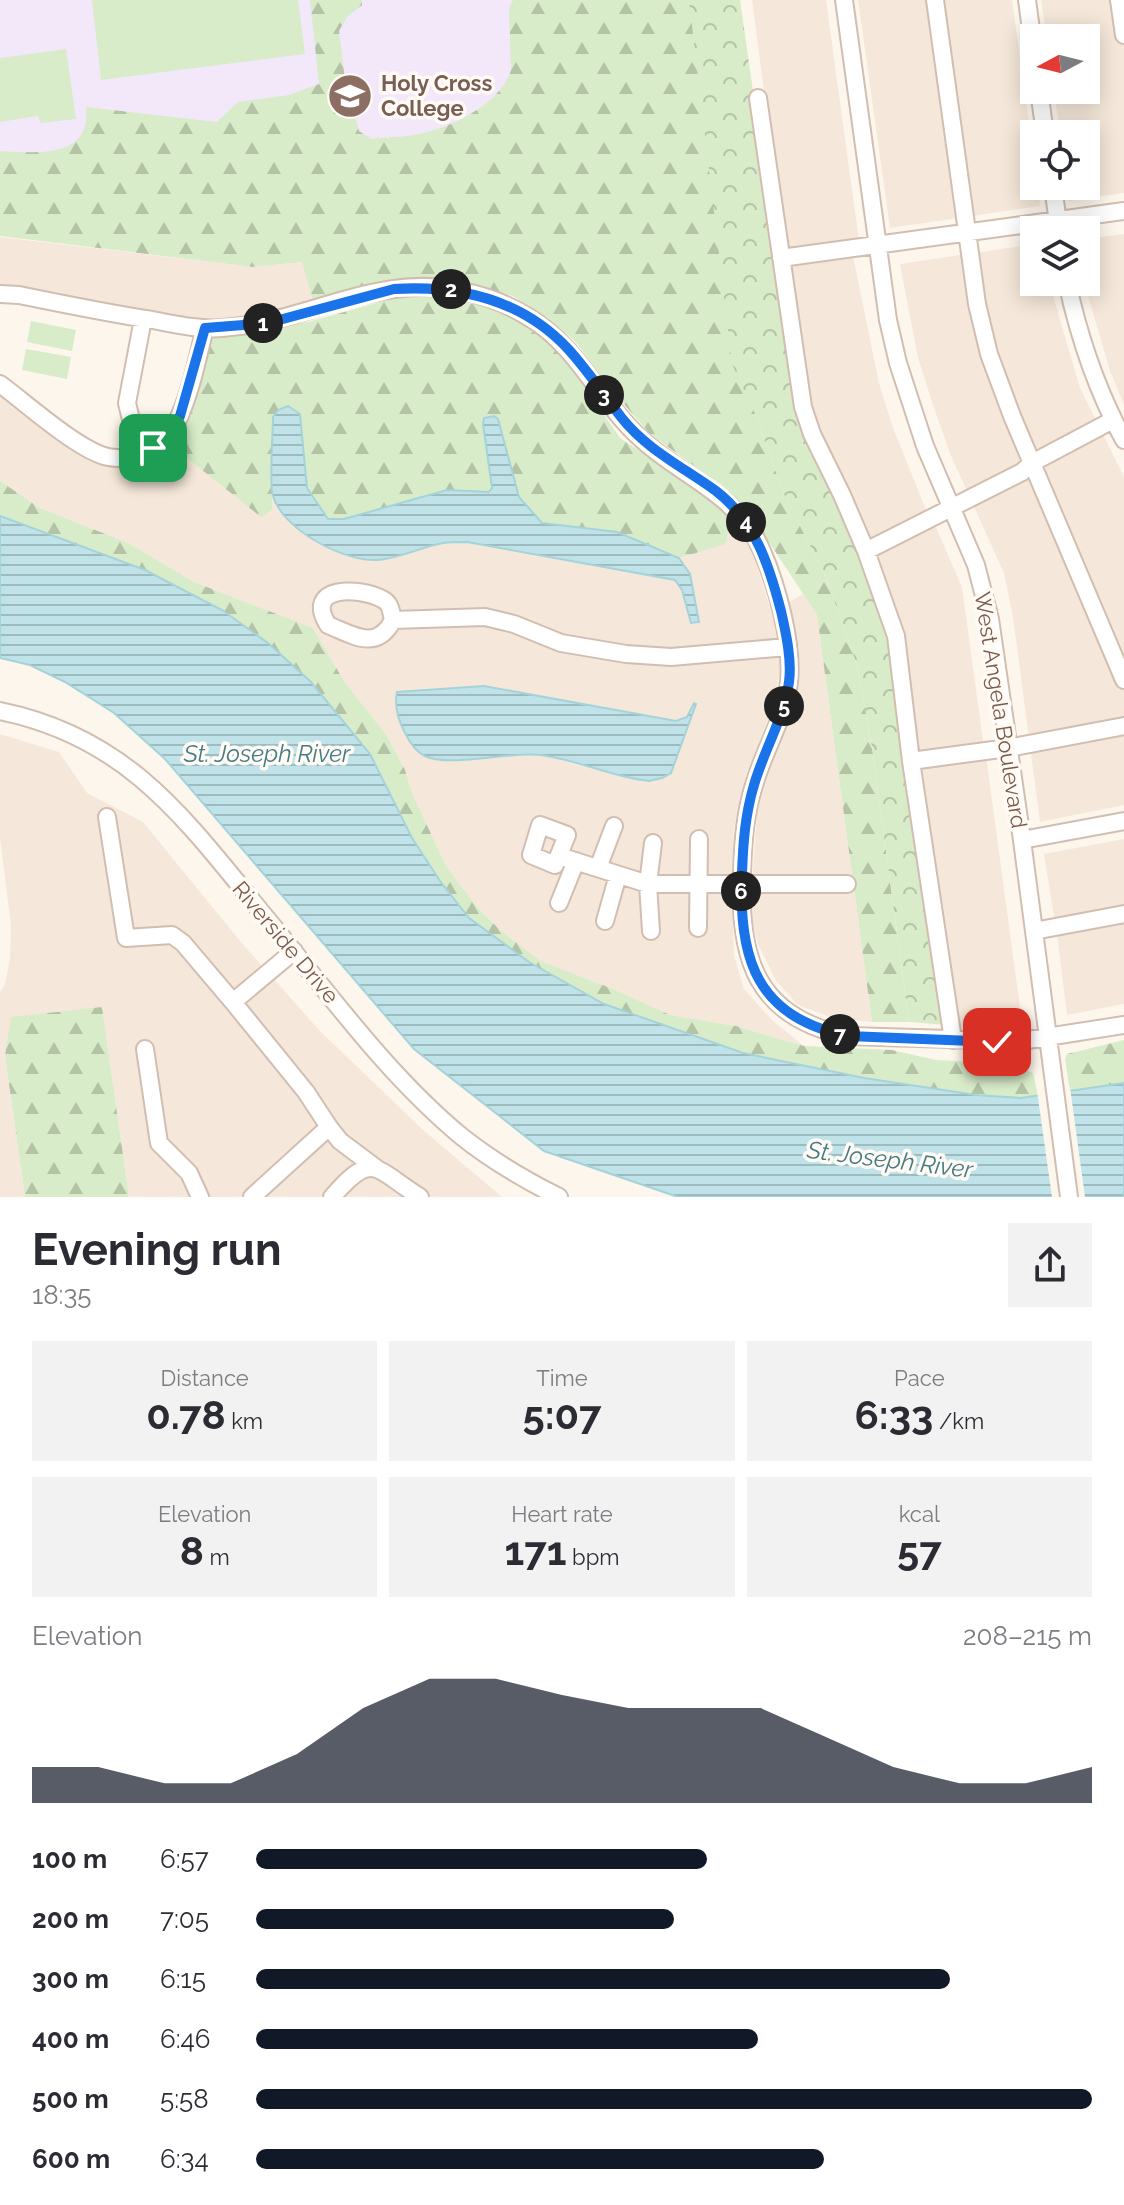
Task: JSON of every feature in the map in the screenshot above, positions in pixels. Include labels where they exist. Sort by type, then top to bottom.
[{"type":"street","name":"West Angela Boulevard","points":[[844,0],[888,320],[898,363],[925,446],[976,565],[984,592],[1022,840],[1069,1197]]},
{"type":"street","points":[[935,0],[977,304],[989,354],[1124,680]]},
{"type":"street","points":[[1027,0],[1030,24]]},
{"type":"street","points":[[1119,0],[1124,35]]},
{"type":"street","points":[[758,98],[803,407],[812,434],[866,551],[896,636],[911,761],[953,1040]]},
{"type":"street","points":[[1100,216],[1124,211]]},
{"type":"street","points":[[781,258],[1020,229]]},
{"type":"street","points":[[0,294],[205,328],[268,323],[394,289],[414,287],[475,294],[519,311],[549,331],[572,353],[631,430],[716,491],[740,514],[763,553],[780,609],[789,666],[787,693],[747,809],[741,885],[744,939],[763,987],[791,1016],[824,1031],[848,1036],[1021,1041],[1124,1025]]},
{"type":"street","points":[[1071,296],[1082,339],[1113,420],[1124,440]]},
{"type":"street","points":[[139,453],[127,403],[143,319]]},
{"type":"street","points":[[0,384],[85,447],[107,457],[139,453],[153,448],[175,426],[205,328]]},
{"type":"street","points":[[866,551],[1022,472],[1032,463],[1113,420]]},
{"type":"street","points":[[393,620],[485,617],[514,624],[561,643],[626,654],[671,657],[787,647]]},
{"type":"street","name":"Riverside Drive","points":[[0,711],[65,731],[108,753],[140,775],[200,837],[401,1077],[433,1110],[462,1137],[538,1192],[559,1197]]},
{"type":"street","points":[[911,761],[1008,748],[1124,726]]},
{"type":"street","points":[[107,817],[126,938],[172,935],[183,943],[306,1092],[340,1141],[420,1197]]},
{"type":"street","points":[[1022,840],[1124,821]]},
{"type":"street","points":[[598,868],[614,826]]},
{"type":"street","points":[[698,928],[699,839]]},
{"type":"street","points":[[651,931],[648,884],[653,843]]},
{"type":"street","points":[[559,856],[648,884],[847,884]]},
{"type":"street","points":[[559,903],[576,861]]},
{"type":"street","points":[[605,921],[618,875]]},
{"type":"street","points":[[1034,931],[1124,914]]},
{"type":"street","points":[[233,1002],[294,951]]},
{"type":"street","points":[[145,1049],[159,1143],[189,1173],[200,1197]]},
{"type":"street","points":[[252,1197],[329,1127]]},
{"type":"street","points":[[332,1197],[361,1168],[376,1168]]},
{"type":"shaded area","name":"Holy Cross College","points":[[0,0],[689,0],[604,283],[0,187]]},
{"type":"shaded area","points":[[752,0],[826,0],[859,241],[785,250]]},
{"type":"shaded area","points":[[858,0],[1012,0],[1020,58],[1020,104],[1026,104],[1028,120],[1020,120],[1020,200],[1039,200],[1040,206],[890,228]]},
{"type":"shaded area","points":[[1041,0],[1124,0],[1124,193],[1100,196],[1100,120],[1058,120],[1056,104],[1100,104],[1100,24],[1045,24]]},
{"type":"shaded area","points":[[1124,234],[1124,405],[1110,371],[1088,296],[1100,296],[1100,237]]},
{"type":"shaded area","points":[[0,237],[253,267],[303,262],[313,301],[255,316],[199,320],[142,314],[0,287]]},
{"type":"shaded area","points":[[1020,246],[1020,296],[1053,296],[1080,388],[1124,477],[1124,805],[1040,822],[1013,617],[1004,573],[951,456],[934,408],[918,358],[900,264]]},
{"type":"shaded area","points":[[853,256],[879,383],[893,428],[929,517],[869,546],[806,406],[787,266]]},
{"type":"shaded area","points":[[0,394],[73,450],[97,463],[131,466],[177,450],[261,516],[272,510],[272,496],[286,518],[303,534],[338,552],[397,557],[443,543],[467,542],[675,580],[699,622],[690,574],[679,558],[723,545],[727,541],[730,515],[752,550],[774,621],[781,668],[772,709],[747,772],[734,827],[734,956],[744,989],[772,1020],[804,1046],[736,1026],[670,1015],[541,961],[500,930],[477,907],[446,866],[387,736],[344,681],[313,628],[194,582],[128,543],[40,508],[0,481]],"holes":[[[573,703],[676,721],[687,717],[694,703],[662,778],[636,780],[541,755],[444,759]]]},
{"type":"shaded area","points":[[934,523],[962,587],[984,748],[916,757],[875,554]]},
{"type":"shaded area","points":[[803,594],[817,615],[872,1022],[832,1018],[798,1005],[776,981],[758,944],[750,913],[757,813],[767,772],[785,725],[786,604]]},
{"type":"shaded area","points":[[0,734],[59,752],[87,793],[143,822],[240,941],[320,1031],[422,1129],[502,1197],[129,1197],[102,1008],[5,1056],[25,1197],[0,1197],[0,992],[5,984],[10,958],[11,926],[0,838]]},
{"type":"shaded area","points":[[986,756],[1022,1022],[957,1028],[918,767]]},
{"type":"shaded area","points":[[1124,839],[1124,911],[1055,923],[1044,854]]},
{"type":"shaded area","points":[[1124,920],[1124,1004],[1067,1015],[1057,934]]},
{"type":"green space","points":[[92,0],[298,0],[305,54],[101,80]]},
{"type":"green space","points":[[310,0],[362,0],[362,5],[347,17],[339,31],[345,80],[359,131],[371,139],[439,129],[477,110],[498,92],[511,70],[509,9],[513,0],[707,0],[756,416],[784,494],[826,577],[858,668],[873,754],[909,1022],[872,1022],[817,615],[750,513],[707,475],[650,434],[575,341],[547,317],[513,296],[452,277],[348,289],[313,301],[302,262],[253,267],[0,236],[0,151],[48,151],[71,144],[80,137],[85,126],[86,107],[217,122],[238,102],[289,95],[319,84]]},
{"type":"green space","points":[[689,0],[740,0],[799,413],[891,636],[947,1025],[909,1022],[873,754],[858,668],[826,577],[784,494],[756,416],[732,364]]},
{"type":"green space","points":[[66,49],[76,119],[40,123],[38,116],[0,122],[0,58]]},
{"type":"green space","points":[[439,296],[486,307],[518,321],[546,341],[571,367],[620,438],[696,488],[730,515],[727,541],[723,545],[679,558],[617,532],[542,523],[519,497],[498,419],[490,492],[447,490],[344,519],[328,519],[307,488],[300,415],[293,409],[279,410],[273,417],[272,510],[261,517],[177,450],[212,336],[308,322],[398,297]]},
{"type":"green space","points":[[31,321],[76,330],[72,351],[27,342]]},
{"type":"green space","points":[[26,349],[71,357],[67,379],[22,370]]},
{"type":"green space","points":[[0,481],[40,508],[128,543],[194,582],[313,628],[344,681],[387,736],[446,866],[477,907],[500,930],[541,961],[670,1015],[736,1026],[804,1046],[892,1050],[936,1060],[1012,1064],[1033,1073],[1038,1095],[1021,1098],[976,1095],[864,1078],[743,1053],[604,1004],[529,962],[469,918],[440,881],[412,838],[370,754],[311,682],[268,643],[222,610],[55,536],[0,516]]},
{"type":"green space","points":[[102,1007],[129,1197],[25,1197],[5,1056],[11,1017]]},
{"type":"green space","points":[[1124,1040],[1124,1083],[1070,1091],[1067,1054]]},
{"type":"water","points":[[288,406],[300,414],[307,488],[328,519],[344,519],[447,490],[489,492],[492,488],[483,424],[484,418],[494,416],[498,419],[519,497],[542,523],[617,532],[679,558],[690,574],[699,622],[691,623],[682,590],[675,580],[467,542],[443,543],[378,560],[349,556],[316,542],[289,521],[273,496],[273,417],[278,410]]},
{"type":"water","name":"St. Joseph River","points":[[0,516],[145,570],[222,610],[268,643],[311,682],[370,754],[412,838],[469,918],[529,962],[604,1004],[743,1053],[864,1078],[976,1095],[1021,1098],[1124,1083],[1124,1197],[678,1197],[544,1151],[414,1049],[165,759],[114,713],[65,682],[30,665],[0,658]]},
{"type":"water","points":[[484,686],[676,721],[687,717],[696,704],[671,773],[649,781],[541,755],[449,760],[425,756],[416,749],[399,718],[397,692]]},
{"type":"pier","points":[[1070,1087],[1085,1197],[1052,1197],[1037,1091]]},
{"type":"place","name":"Holy Cross College","points":[[350,96]]},
{"type":"route","points":[[153,448],[175,426],[180,416],[205,328],[268,323],[349,300],[414,287],[453,289],[475,294],[495,300],[532,319],[572,353],[631,430],[658,453],[716,491],[740,514],[763,553],[780,609],[789,666],[784,705],[754,782],[743,839],[741,909],[744,939],[763,987],[791,1016],[824,1031],[848,1036],[997,1042]]}]
